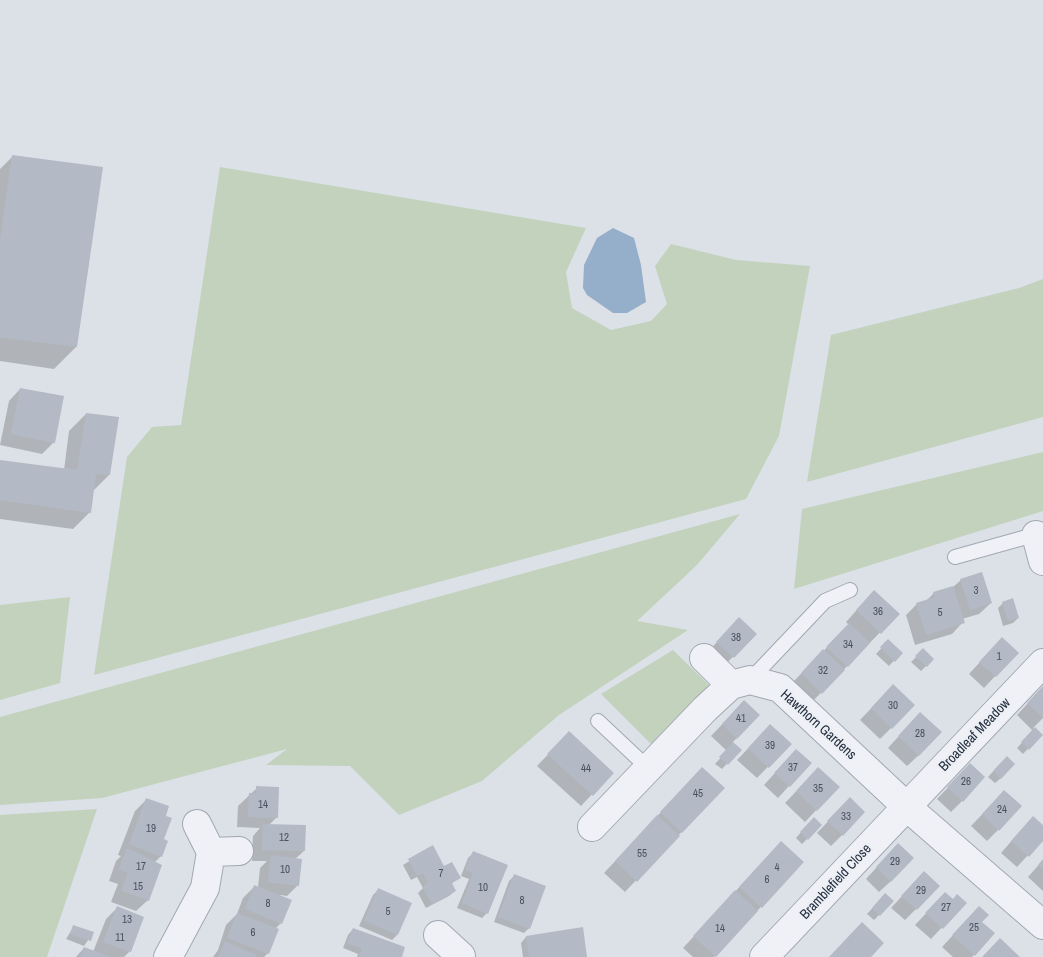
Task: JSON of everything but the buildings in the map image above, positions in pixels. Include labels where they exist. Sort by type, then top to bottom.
[{"type":"street","points":[[1039,534],[1043,561]]},
{"type":"street","points":[[592,827],[648,768],[741,682],[704,658]]},
{"type":"street","name":"Broadleaf Meadow","points":[[906,807],[1043,663]]},
{"type":"street","name":"Hawthorn Gardens","points":[[741,682],[780,688],[906,807],[1043,925]]},
{"type":"street","name":"Bramblefield Close","points":[[767,956],[906,807]]},
{"type":"street","points":[[168,957],[205,888],[211,852],[197,824]]},
{"type":"street","points":[[211,852],[239,851]]},
{"type":"street","points":[[438,935],[462,956]]},
{"type":"lane","points":[[955,557],[1039,534]]},
{"type":"lane","points":[[741,682],[825,601],[850,590]]},
{"type":"lane","points":[[598,721],[648,768]]},
{"type":"green space","points":[[220,167],[586,228],[566,272],[572,308],[611,330],[651,321],[667,304],[655,266],[671,244],[736,260],[810,266],[779,436],[746,499],[94,675],[127,457],[152,427],[181,425]]},
{"type":"green space","points":[[1043,279],[1043,417],[807,482],[831,335],[1019,288]]},
{"type":"green space","points":[[1043,452],[1043,511],[794,589],[802,509]]},
{"type":"green space","points":[[740,514],[697,565],[637,621],[688,630],[559,715],[482,781],[399,815],[350,766],[266,765],[287,749],[102,798],[0,805],[0,717]]},
{"type":"green space","points":[[70,597],[60,683],[0,700],[0,605]]},
{"type":"green space","points":[[673,650],[709,685],[651,744],[601,694]]},
{"type":"green space","points":[[97,809],[47,957],[0,957],[0,815]]},
{"type":"water","points":[[613,228],[634,238],[641,265],[646,302],[627,313],[613,313],[587,295],[583,288],[584,265],[597,238]]}]
